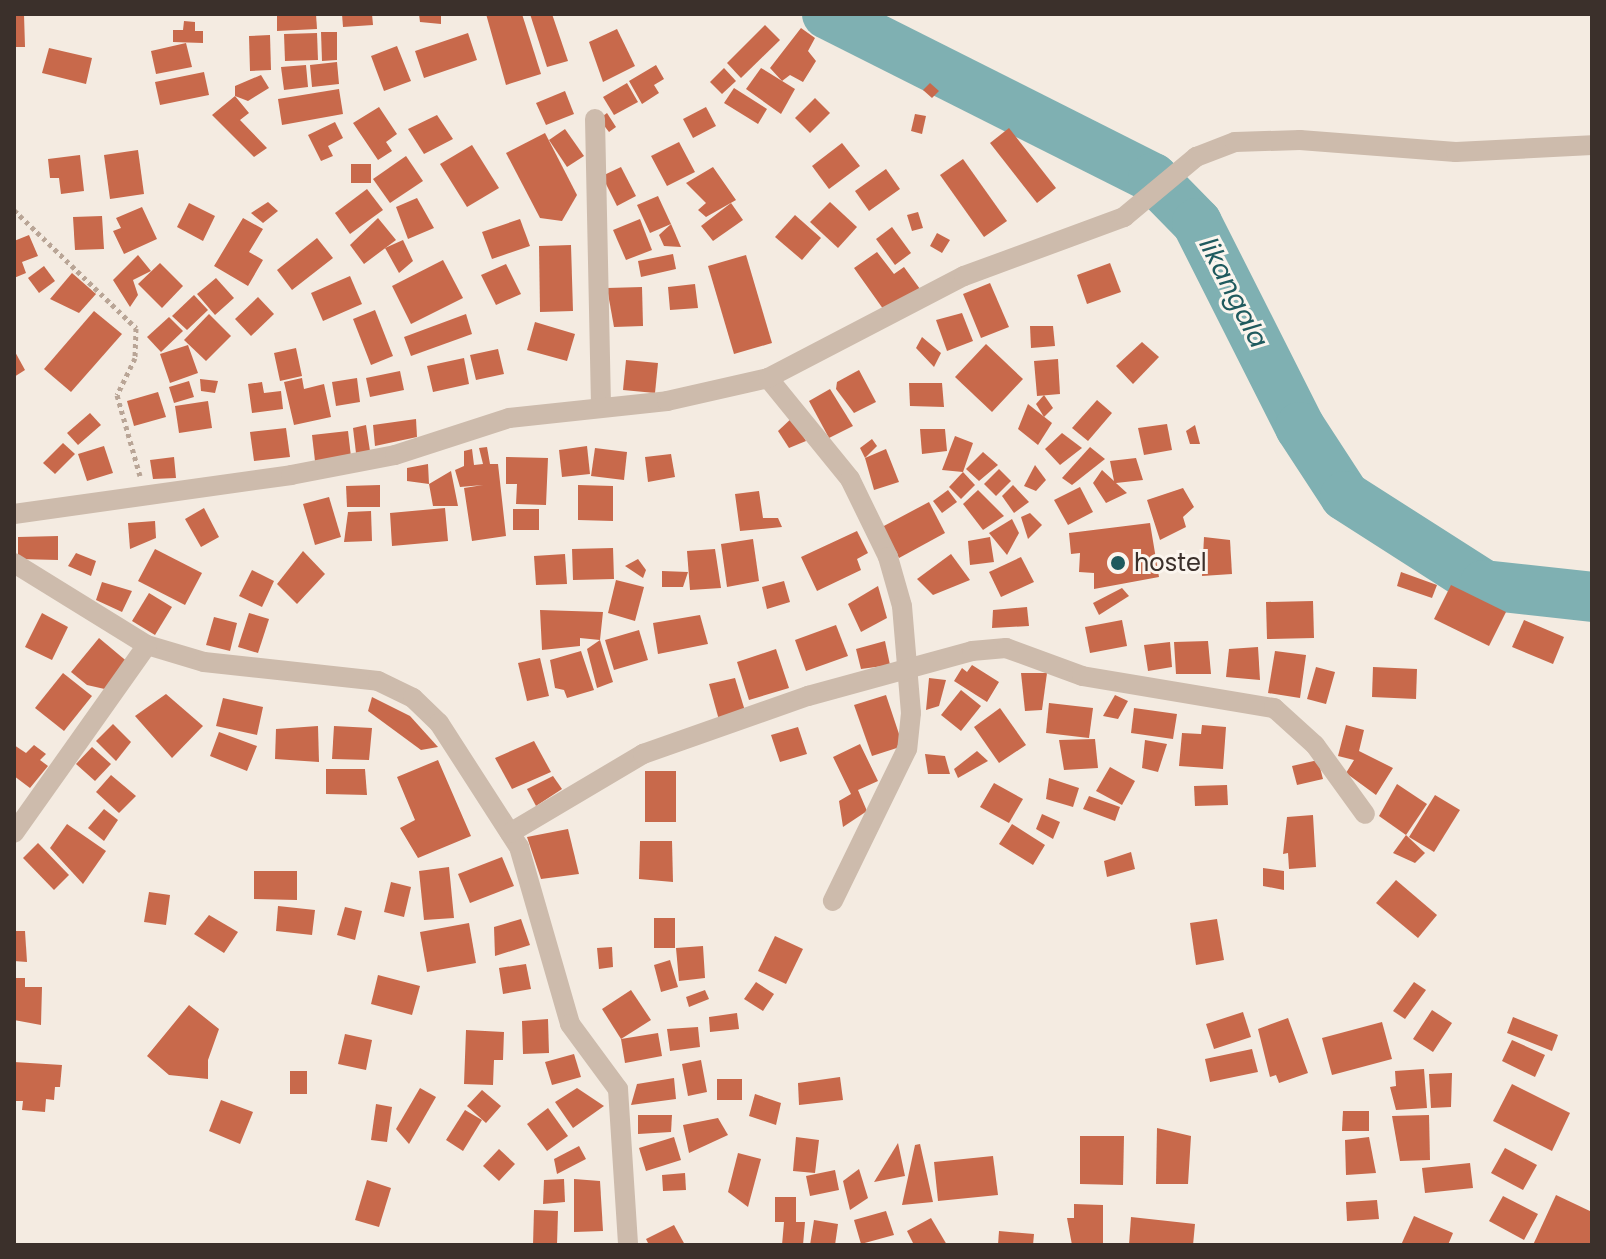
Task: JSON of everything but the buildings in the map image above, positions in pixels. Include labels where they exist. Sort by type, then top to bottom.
[{"type":"street","points":[[595,119],[601,406]]},
{"type":"street","points":[[14,514],[146,492],[291,475],[395,455],[509,418],[667,401],[768,378],[964,276],[1102,228],[1211,148],[1235,142],[1300,140],[1456,152],[1592,145]]},
{"type":"street","points":[[768,378],[850,479],[900,593],[911,713],[907,749],[833,901]]},
{"type":"street","points":[[14,563],[147,645],[204,662],[353,675],[413,698],[439,723],[519,847],[570,1024],[618,1089],[628,1245]]},
{"type":"street","points":[[14,833],[147,645]]},
{"type":"street","points":[[510,833],[643,754],[906,668],[1006,648],[1082,676],[1274,708],[1315,745],[1365,814]]},
{"type":"path","points":[[14,210],[136,328],[139,343],[120,383],[117,407],[146,492]]},
{"type":"waterway","name":"likangala","points":[[827,14],[1153,178],[1197,223],[1300,427],[1345,496],[1484,585],[1592,597]]},
{"type":"place","name":"hostel","points":[[1118,563]]}]
